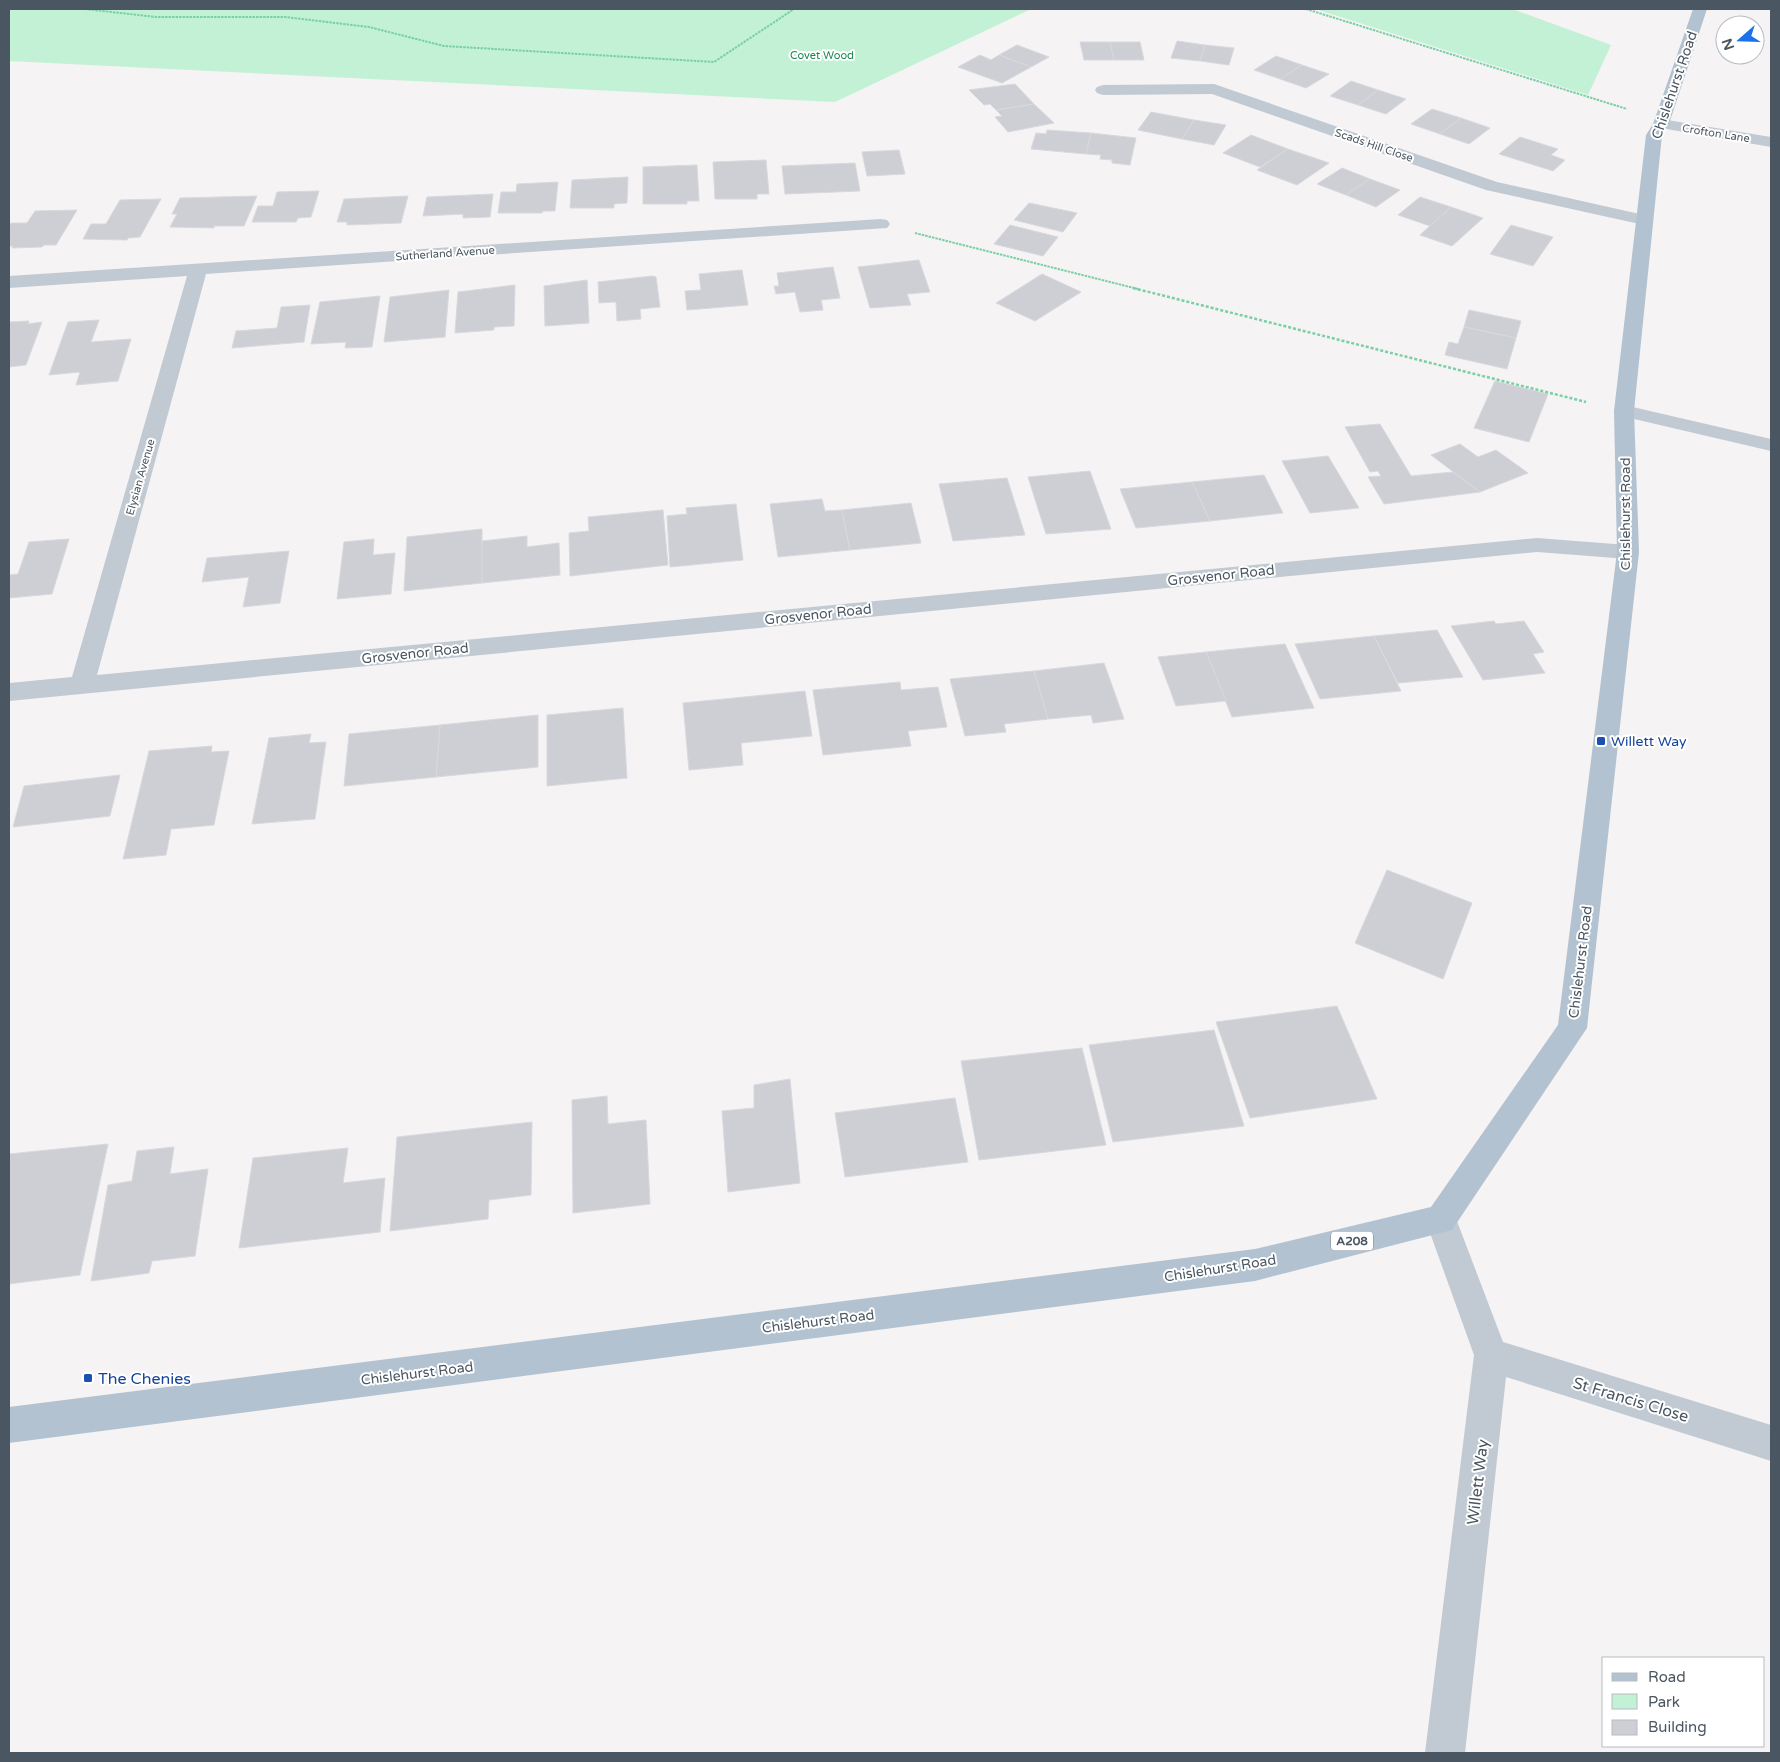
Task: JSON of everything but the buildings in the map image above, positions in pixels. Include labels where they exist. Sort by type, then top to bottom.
[{"type":"main road","name":"Chislehurst Road","points":[[9,1425],[1255,1265],[1441,1219],[1572,1028],[1628,552],[1624,411],[1644,220],[1657,130],[1700,9]]},
{"type":"street","name":"Scads Hill Close","points":[[1103,90],[1214,89],[1492,186],[1644,220]]},
{"type":"street","name":"Crofton Lane","points":[[1657,130],[1771,142]]},
{"type":"street","name":"Sutherland Avenue","points":[[9,282],[881,224]]},
{"type":"street","name":"Elysian Avenue","points":[[82,685],[198,270]]},
{"type":"street","points":[[1624,411],[1771,445]]},
{"type":"street","name":"Grosvenor Road","points":[[9,692],[1537,545],[1628,552]]},
{"type":"street","name":"Willett Way","points":[[1441,1219],[1491,1355],[1445,1753]]},
{"type":"street","name":"St Francis Close","points":[[1491,1355],[1771,1443]]},
{"type":"path","points":[[85,9],[89,11],[156,17],[285,17],[369,27],[444,46],[714,62],[794,9]]},
{"type":"path","points":[[1306,9],[1630,110],[1657,130]]},
{"type":"path","points":[[881,224],[1578,400]]},
{"type":"green space","name":"Covet Wood","points":[[9,9],[1031,9],[835,102],[9,61]]},
{"type":"green space","points":[[1315,9],[1512,9],[1611,45],[1588,95]]},
{"type":"place","name":"Willett Way","points":[[1601,741]]},
{"type":"place","name":"The Chenies","points":[[88,1378]]}]
